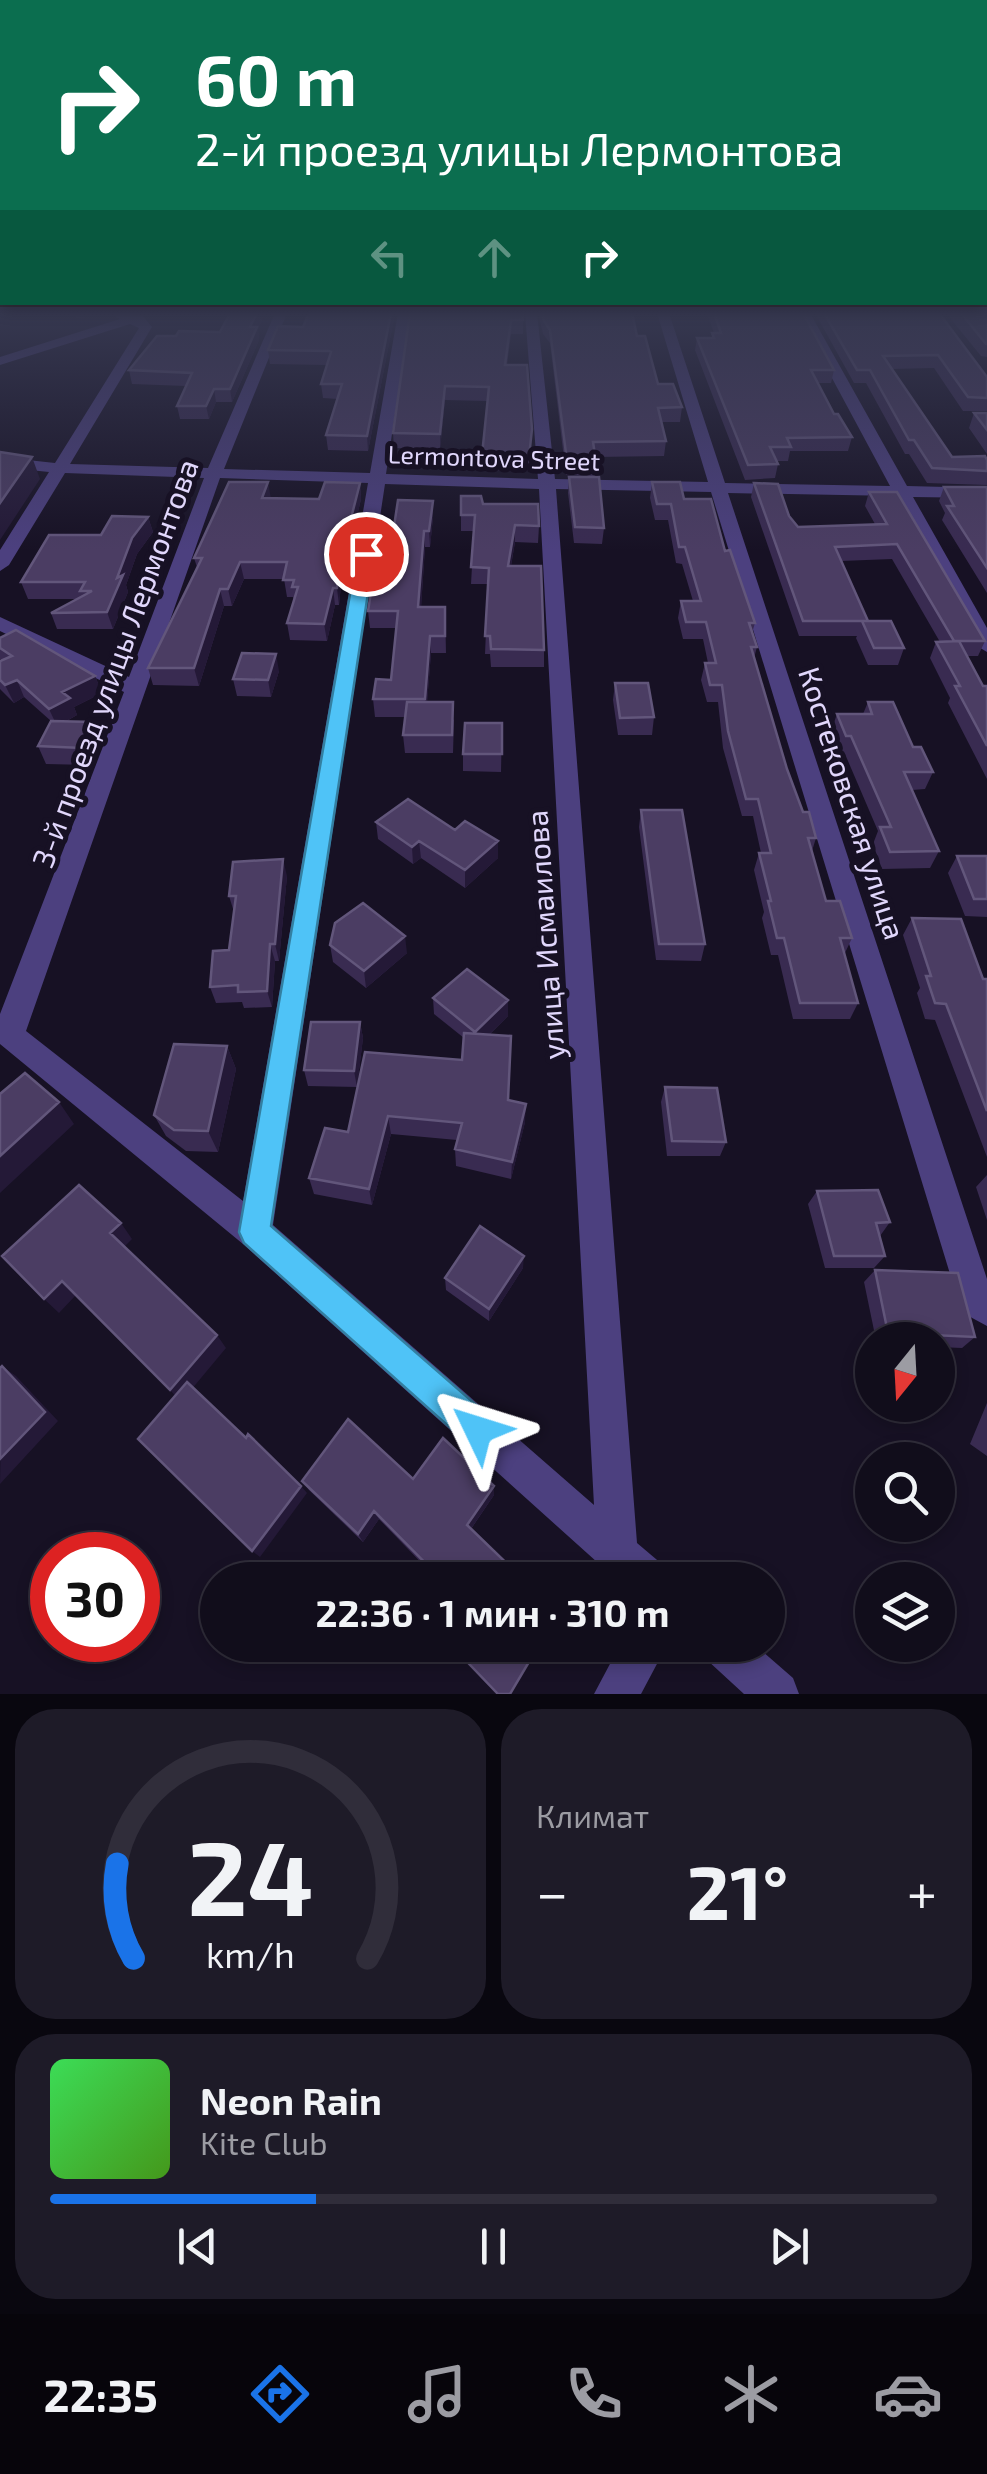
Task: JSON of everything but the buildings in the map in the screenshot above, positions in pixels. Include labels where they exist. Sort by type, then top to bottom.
[{"type":"street","points":[[0,565],[105,392]]},
{"type":"street","name":"3-й проезд улицы Лермонтова","points":[[5,1031],[214,473],[248,392]]},
{"type":"street","points":[[255,1232],[392,392]]},
{"type":"street","name":"улица Исмаилова","points":[[538,392],[618,1553]]},
{"type":"street","name":"Костековская улица","points":[[688,392],[976,1300],[987,1308]]},
{"type":"street","points":[[847,392],[987,646]]},
{"type":"street","name":"Lermontova Street","points":[[0,462],[57,468],[547,484],[987,493]]},
{"type":"street","points":[[0,622],[136,689]]},
{"type":"street","points":[[5,1031],[255,1232],[628,1562]]},
{"type":"street","points":[[616,1694],[635,1662]]},
{"type":"street","points":[[741,1662],[777,1694]]},
{"type":"route","points":[[366,554],[255,1232],[478,1430]]}]
